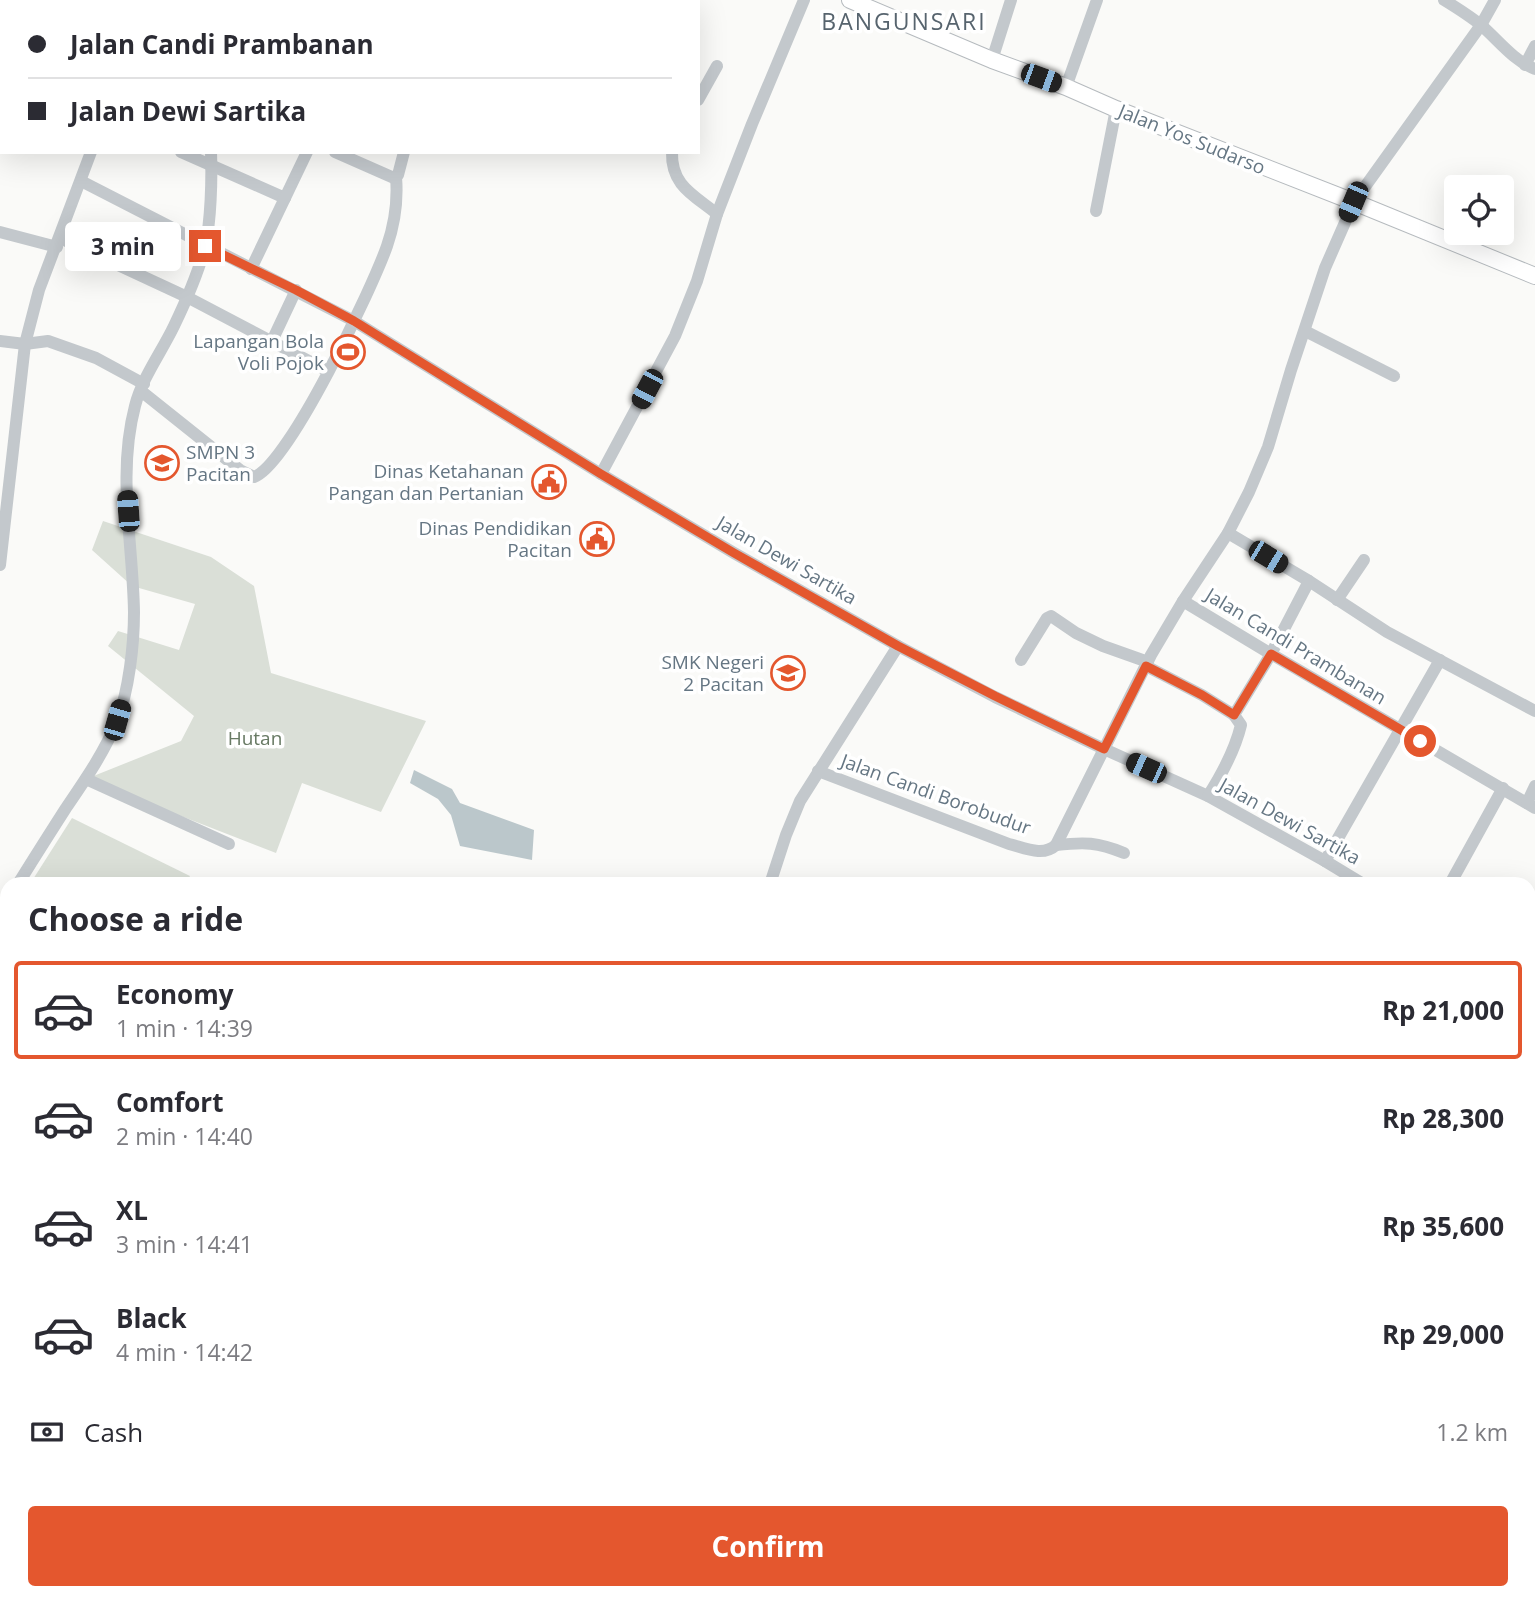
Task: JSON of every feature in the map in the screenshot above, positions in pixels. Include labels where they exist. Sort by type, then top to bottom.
[{"type":"main road","name":"Jalan Yos Sudarso","points":[[850,0],[992,60],[1066,87],[1535,276]]},
{"type":"street","points":[[601,474],[675,336],[697,281],[717,214],[804,0]]},
{"type":"street","points":[[992,60],[1011,0]]},
{"type":"street","points":[[1066,87],[1097,0]]},
{"type":"street","points":[[1444,0],[1462,10],[1530,67],[1535,46]]},
{"type":"street","points":[[1056,845],[1147,664],[1183,601],[1228,533],[1249,492],[1268,446],[1325,268],[1353,202],[1481,25],[1495,0]]},
{"type":"street","points":[[700,96],[717,66]]},
{"type":"street","points":[[1096,211],[1116,109]]},
{"type":"street","points":[[0,565],[25,344],[39,290],[90,154]]},
{"type":"street","points":[[190,154],[211,159],[285,198]]},
{"type":"street","points":[[251,269],[306,154]]},
{"type":"street","points":[[344,154],[363,158],[389,177],[396,177]]},
{"type":"street","points":[[0,341],[25,344],[48,341],[96,358],[142,387],[240,470],[254,477],[265,471],[290,438],[328,371],[372,283],[390,236],[398,195],[396,177],[403,154]]},
{"type":"street","points":[[672,154],[673,171],[679,182],[717,214]]},
{"type":"street","points":[[23,877],[99,759],[117,720],[124,696],[131,658],[134,613],[126,486],[130,432],[135,405],[142,387],[187,297],[205,246],[211,159]]},
{"type":"street","name":"Jalan Dewi Sartika","points":[[80,181],[354,321],[601,474],[898,646],[1104,749],[1208,796],[1351,877]]},
{"type":"street","points":[[0,232],[58,242],[187,297],[328,371]]},
{"type":"street","points":[[272,341],[296,290]]},
{"type":"street","points":[[1305,331],[1394,376]]},
{"type":"street","points":[[1228,533],[1387,632],[1535,711]]},
{"type":"street","points":[[1337,600],[1364,560]]},
{"type":"street","points":[[1234,715],[1271,654],[1309,581]]},
{"type":"street","name":"Jalan Candi Prambanan","points":[[1183,601],[1531,805]]},
{"type":"street","points":[[1020,660],[1047,618],[1051,616],[1076,633],[1147,664],[1234,715],[1241,725],[1238,737],[1208,796]]},
{"type":"street","points":[[771,877],[800,801],[898,646]]},
{"type":"street","points":[[1325,861],[1440,660]]},
{"type":"street","name":"Jalan Candi Borobudur","points":[[818,771],[1009,844],[1047,852],[1056,845],[1084,842],[1124,853]]},
{"type":"street","points":[[86,779],[229,844]]},
{"type":"street","points":[[1531,805],[1535,786]]},
{"type":"street","points":[[1454,877],[1503,789]]},
{"type":"green space","name":"Hutan","points":[[103,521],[211,557],[254,586],[271,673],[426,721],[381,812],[302,783],[276,853],[86,779],[181,741],[194,716],[108,646],[118,631],[179,650],[195,604],[132,586],[92,550]]},
{"type":"green space","points":[[72,818],[190,876],[190,877],[34,877]]},
{"type":"shaded area","points":[[414,770],[452,789],[460,803],[534,830],[532,860],[460,846],[451,815],[438,799],[410,783]]},
{"type":"place","name":"Lapangan Bola Voli Pojok","points":[[348,352]]},
{"type":"place","name":"SMPN 3 Pacitan","points":[[162,463]]},
{"type":"place","name":"Dinas Ketahanan Pangan dan Pertanian","points":[[549,482]]},
{"type":"place","name":"Dinas Pendidikan Pacitan","points":[[597,539]]},
{"type":"place","name":"SMK Negeri 2 Pacitan","points":[[788,673]]},
{"type":"district","name":"BANGUNSARI","points":[[904,22]]},
{"type":"route","points":[[205,246],[354,321],[601,474],[898,646],[1104,749],[1146,666],[1234,715],[1271,654],[1420,741]]}]
